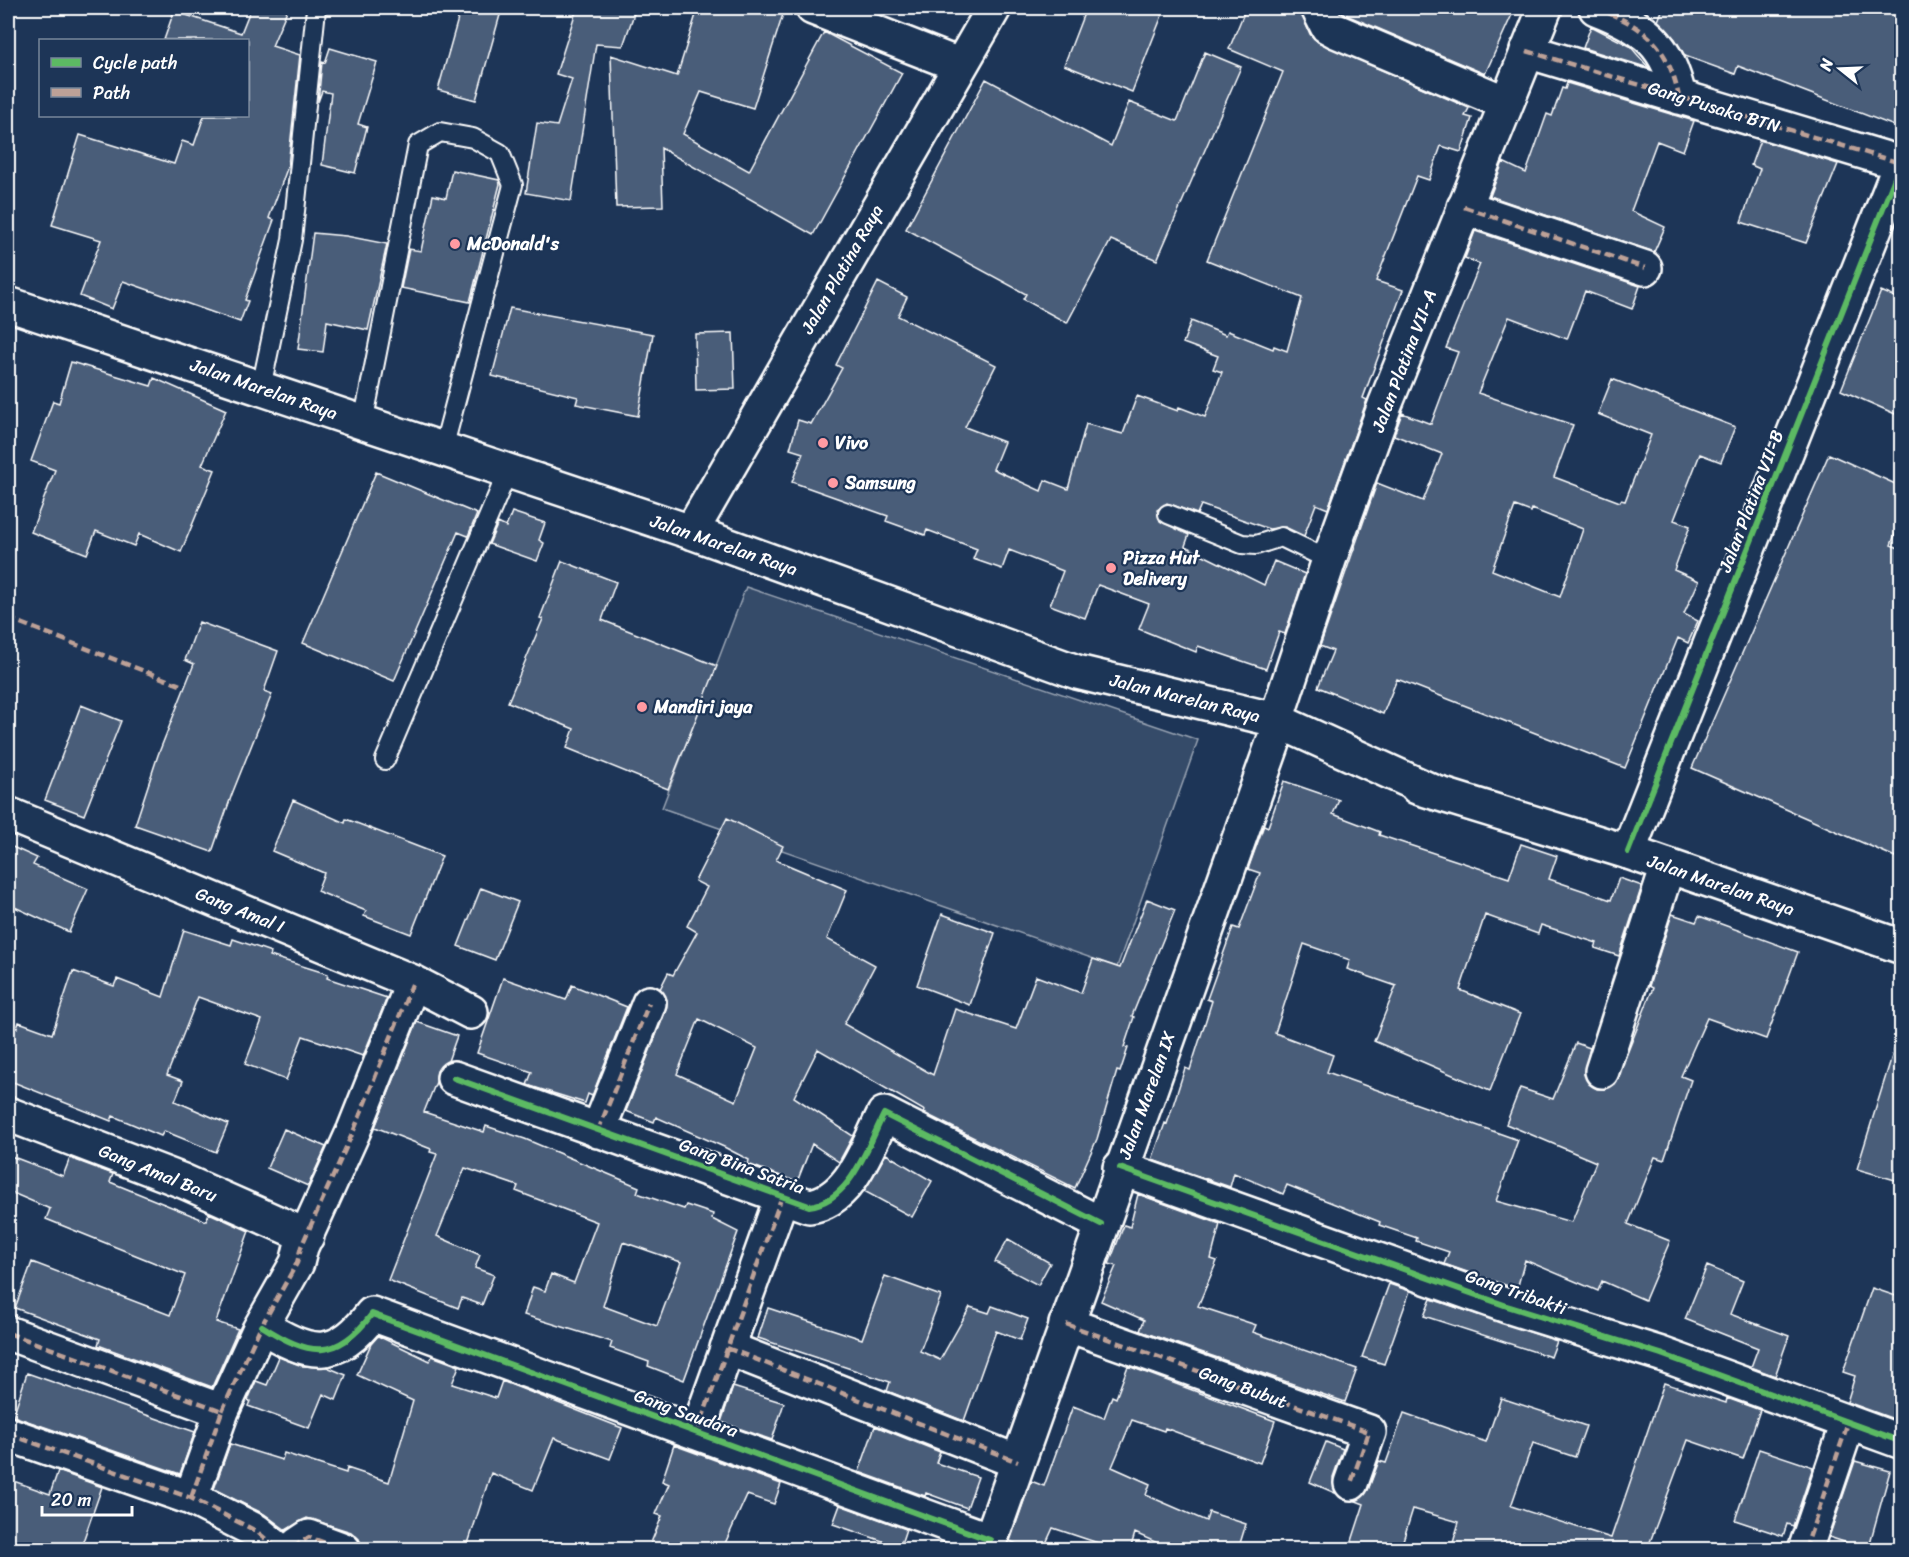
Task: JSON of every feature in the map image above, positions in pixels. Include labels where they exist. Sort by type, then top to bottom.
[{"type":"street","points":[[813,8],[959,65]]},
{"type":"street","name":"Jalan Platina Raya","points":[[691,532],[994,8]]},
{"type":"street","points":[[1318,8],[1327,26],[1336,32],[1506,104]]},
{"type":"street","name":"Jalan Platina VII-A","points":[[1275,731],[1329,561],[1385,405],[1545,8]]},
{"type":"street","points":[[1596,8],[1617,16],[1653,39],[1669,60],[1679,97]]},
{"type":"street","name":"Gang Pusaka BTN","points":[[1527,51],[1901,162]]},
{"type":"street","name":"Jalan Platina VII-B","points":[[1628,852],[1901,162]]},
{"type":"street","points":[[1464,207],[1645,268]]},
{"type":"street","name":"Jalan Marelan Raya","points":[[8,303],[691,532],[1077,672],[1275,731],[1436,793],[1628,852],[1902,947]]},
{"type":"street","name":"Jalan Marelan IX","points":[[989,1545],[1275,731]]},
{"type":"street","name":"Gang Amal I","points":[[8,814],[413,982],[471,1012]]},
{"type":"street","points":[[1602,1071],[1668,866]]},
{"type":"street","points":[[191,1498],[222,1411],[262,1326],[297,1263],[413,982]]},
{"type":"street","points":[[598,1131],[649,1003]]},
{"type":"street","name":"Gang Bina Satria","points":[[454,1078],[809,1206],[822,1204],[844,1187],[884,1114],[1101,1224]]},
{"type":"street","name":"Gang Amal Baru","points":[[8,1114],[183,1181],[307,1236]]},
{"type":"street","name":"Gang Tribakti","points":[[1120,1168],[1507,1306],[1661,1354],[1902,1442]]},
{"type":"street","points":[[697,1433],[782,1196]]},
{"type":"street","name":"Gang Saudara","points":[[262,1326],[280,1338],[311,1350],[333,1349],[361,1329],[372,1314],[697,1433],[989,1545]]},
{"type":"street","name":"Gang Bubut","points":[[1066,1324],[1369,1432],[1351,1483]]},
{"type":"street","points":[[8,1333],[222,1411]]},
{"type":"street","points":[[727,1348],[1017,1462]]},
{"type":"street","points":[[1805,1550],[1848,1423]]},
{"type":"street","points":[[8,1434],[191,1498],[256,1531],[279,1550]]},
{"type":"street","points":[[295,1550],[297,1545],[309,1537],[344,1550]]},
{"type":"lane","points":[[261,388],[292,240],[316,9]]},
{"type":"lane","points":[[363,423],[418,145],[440,132],[473,138],[500,153],[513,185],[443,449]]},
{"type":"lane","points":[[385,760],[508,471]]},
{"type":"lane","points":[[1168,514],[1242,544],[1256,544],[1281,537],[1329,561]]},
{"type":"shaded area","points":[[746,587],[1198,740],[1117,967],[662,808]]},
{"type":"building","points":[[251,8],[288,8],[272,46],[300,55],[288,166],[269,218],[274,220],[245,300],[248,301],[240,322],[123,281],[112,309],[80,296],[101,240],[52,225],[80,135],[174,164],[182,141],[194,145],[204,117],[249,117],[249,39],[164,39],[174,11],[241,33]]},
{"type":"building","points":[[461,8],[502,8],[476,100],[438,90]]},
{"type":"building","points":[[577,8],[636,8],[623,46],[596,44],[571,201],[526,193],[537,123],[557,126],[572,79],[556,74]]},
{"type":"building","points":[[698,8],[785,8],[753,108],[701,92],[683,134],[749,171],[824,32],[902,73],[813,235],[661,148],[663,206],[616,207],[611,55],[677,76]]},
{"type":"building","points":[[1086,8],[1165,8],[1132,92],[1064,65]]},
{"type":"building","points":[[1246,8],[1299,8],[1310,34],[1318,42],[1469,108],[1465,116],[1472,118],[1461,152],[1441,146],[1429,180],[1417,176],[1376,281],[1403,290],[1363,398],[1367,400],[1328,509],[1316,504],[1304,536],[1285,527],[1269,529],[1201,505],[1197,514],[1167,503],[1157,510],[1160,521],[1189,535],[1185,546],[1264,585],[1274,561],[1305,574],[1285,634],[1279,632],[1266,669],[1198,646],[1196,652],[1139,629],[1149,604],[1098,585],[1085,618],[1050,605],[1063,571],[1009,550],[1002,569],[973,559],[977,549],[927,530],[925,535],[886,521],[888,516],[792,482],[803,453],[790,449],[798,420],[811,424],[842,368],[836,365],[878,282],[907,297],[898,316],[996,365],[965,427],[1004,442],[993,469],[1041,491],[1045,480],[1068,489],[1086,424],[1123,434],[1137,396],[1178,411],[1179,407],[1205,417],[1222,372],[1213,369],[1218,356],[1183,343],[1191,321],[1226,335],[1228,331],[1273,349],[1274,346],[1287,351],[1302,298],[1207,260],[1283,72],[1229,49]]},
{"type":"building","points":[[1339,8],[1515,8],[1485,74],[1344,14]]},
{"type":"building","points":[[1663,8],[1902,8],[1902,129],[1738,66],[1735,74],[1685,56],[1675,39],[1658,21]]},
{"type":"building","points":[[1591,26],[1630,46],[1649,68],[1583,48]]},
{"type":"building","points":[[330,48],[377,62],[358,124],[367,127],[355,173],[322,165],[331,93],[322,91],[318,102],[322,62],[325,63]]},
{"type":"building","points":[[1205,52],[1241,67],[1157,260],[1111,240],[1067,323],[1023,299],[1026,294],[906,229],[986,79],[1111,146],[1129,102],[1177,121]]},
{"type":"building","points":[[1567,83],[1694,121],[1683,151],[1657,141],[1631,211],[1665,227],[1654,252],[1490,196],[1503,162],[1526,173],[1547,114],[1552,116],[1562,88],[1565,89]]},
{"type":"building","points":[[1760,140],[1838,164],[1806,243],[1741,222],[1760,169],[1751,165]]},
{"type":"building","name":"McDonald's","points":[[452,170],[499,180],[500,184],[470,302],[401,288],[409,249],[421,251],[433,195],[446,198]]},
{"type":"building","points":[[1475,231],[1640,286],[1632,309],[1585,291],[1567,339],[1509,317],[1478,393],[1573,425],[1554,477],[1620,502],[1625,501],[1651,435],[1598,414],[1612,379],[1735,427],[1721,462],[1700,454],[1674,520],[1690,526],[1674,570],[1699,581],[1684,614],[1698,621],[1688,643],[1678,638],[1625,768],[1397,679],[1383,714],[1318,687],[1333,651],[1320,646],[1377,483],[1423,501],[1442,454],[1394,435],[1402,413],[1431,424],[1458,352],[1446,348],[1480,264],[1465,258]],"holes":[[[1515,506],[1531,512],[1532,509],[1583,529],[1560,597],[1492,570]]]},
{"type":"building","points":[[313,233],[346,236],[387,244],[368,330],[327,321],[323,352],[298,349]]},
{"type":"building","points":[[1881,291],[1902,300],[1902,417],[1841,390]]},
{"type":"building","points":[[510,308],[653,334],[638,416],[576,404],[578,397],[492,376]]},
{"type":"building","points":[[733,333],[735,389],[696,390],[695,334]]},
{"type":"building","points":[[71,362],[151,386],[154,378],[226,410],[202,465],[215,470],[181,552],[139,534],[134,546],[96,531],[87,554],[31,532],[55,470],[31,461],[53,401],[59,403]]},
{"type":"building","points":[[1829,454],[1902,487],[1902,516],[1891,545],[1902,549],[1902,860],[1692,768]]},
{"type":"building","points":[[376,472],[477,514],[468,536],[458,532],[394,681],[303,643]]},
{"type":"building","points":[[512,512],[545,523],[539,540],[544,543],[537,561],[489,544],[498,523],[506,527]]},
{"type":"building","points":[[562,561],[616,582],[602,620],[717,666],[668,789],[567,748],[574,729],[508,702],[543,619],[540,618]]},
{"type":"building","points":[[199,622],[278,651],[264,691],[272,694],[232,794],[212,852],[135,825],[158,755],[194,664],[185,660]]},
{"type":"building","points":[[81,705],[121,721],[84,815],[45,800]]},
{"type":"building","points":[[1284,781],[1339,800],[1333,814],[1380,832],[1379,835],[1509,878],[1521,844],[1557,856],[1549,879],[1611,900],[1619,878],[1642,886],[1619,956],[1595,948],[1597,943],[1541,925],[1538,934],[1485,915],[1460,990],[1520,1014],[1490,1091],[1374,1041],[1396,986],[1347,969],[1350,960],[1304,944],[1275,1033],[1333,1055],[1327,1072],[1518,1140],[1496,1201],[1571,1222],[1573,1219],[1596,1162],[1506,1124],[1520,1088],[1553,1099],[1576,1043],[1590,1048],[1584,1074],[1589,1084],[1597,1089],[1605,1089],[1615,1084],[1653,988],[1649,986],[1672,914],[1696,922],[1699,916],[1798,952],[1766,1039],[1707,1018],[1681,1076],[1691,1080],[1664,1160],[1655,1157],[1628,1224],[1670,1241],[1645,1300],[1602,1281],[1598,1291],[1525,1260],[1517,1289],[1444,1264],[1449,1252],[1416,1241],[1417,1238],[1379,1225],[1380,1222],[1287,1185],[1283,1194],[1234,1173],[1230,1187],[1152,1160],[1165,1123],[1167,1124],[1185,1068],[1190,1070],[1212,1001],[1207,999],[1233,927],[1239,929],[1260,873],[1248,869],[1264,825],[1268,827]]},
{"type":"building","points":[[293,800],[345,823],[346,819],[442,856],[411,934],[364,916],[366,911],[317,891],[324,873],[272,851]]},
{"type":"building","points":[[727,818],[783,846],[776,860],[847,890],[827,939],[875,965],[844,1024],[933,1075],[955,1009],[1016,1029],[1036,976],[1081,993],[1093,959],[1120,968],[1147,899],[1175,910],[1132,1016],[1134,1017],[1124,1047],[1128,1048],[1120,1072],[1117,1071],[1097,1139],[1075,1188],[924,1113],[925,1111],[818,1049],[794,1097],[853,1136],[839,1162],[812,1144],[797,1182],[748,1164],[749,1160],[724,1147],[656,1117],[654,1122],[626,1111],[666,1010],[667,1000],[660,989],[668,973],[673,975],[697,932],[687,926],[707,887],[695,881]],"holes":[[[699,1019],[757,1048],[736,1101],[677,1074]]]},
{"type":"building","points":[[8,845],[37,858],[33,865],[88,889],[69,932],[8,904]]},
{"type":"building","points":[[481,888],[518,902],[495,960],[458,946]]},
{"type":"building","points":[[942,914],[995,933],[970,1005],[917,985]]},
{"type":"building","points":[[184,930],[231,945],[233,939],[271,952],[270,956],[328,974],[327,978],[387,998],[363,1056],[303,1036],[286,1080],[245,1064],[262,1020],[198,997],[167,1075],[183,1081],[175,1101],[228,1124],[216,1152],[164,1131],[161,1136],[113,1116],[111,1121],[8,1080],[8,1025],[17,1028],[19,1022],[52,1034],[73,971],[114,986],[117,979],[163,997]]},
{"type":"building","points":[[503,978],[566,1000],[572,985],[627,1007],[592,1096],[588,1094],[585,1103],[527,1085],[532,1072],[477,1053]]},
{"type":"building","points":[[417,1022],[457,1036],[448,1061],[437,1071],[436,1082],[424,1112],[484,1132],[486,1126],[525,1139],[639,1187],[637,1193],[684,1209],[686,1205],[713,1214],[712,1219],[738,1232],[684,1380],[648,1366],[649,1362],[610,1348],[612,1342],[524,1315],[533,1287],[545,1291],[551,1274],[574,1283],[597,1222],[516,1191],[518,1186],[465,1168],[437,1236],[480,1255],[475,1268],[494,1275],[482,1305],[462,1298],[458,1308],[388,1280],[437,1154],[430,1152],[431,1149],[375,1127]],"holes":[[[623,1242],[681,1262],[657,1326],[603,1306]]]},
{"type":"building","points":[[1896,1043],[1902,1044],[1902,1182],[1857,1169]]},
{"type":"building","points":[[284,1129],[326,1147],[308,1186],[267,1168]]},
{"type":"building","points":[[886,1154],[932,1181],[912,1217],[864,1191]]},
{"type":"building","points":[[8,1155],[63,1176],[70,1158],[113,1174],[110,1182],[206,1221],[209,1213],[249,1231],[216,1322],[238,1329],[212,1387],[98,1345],[100,1339],[15,1308],[32,1262],[170,1315],[185,1275],[46,1219],[50,1209],[8,1191]]},
{"type":"building","points":[[1138,1194],[1220,1224],[1211,1259],[1217,1261],[1198,1306],[1256,1325],[1253,1332],[1357,1369],[1345,1402],[1140,1331],[1144,1320],[1101,1301],[1116,1266],[1109,1264],[1124,1225],[1130,1227]]},
{"type":"building","points":[[1008,1239],[1050,1263],[1038,1285],[995,1262]]},
{"type":"building","points":[[1707,1266],[1743,1281],[1730,1314],[1789,1336],[1775,1376],[1751,1367],[1758,1348],[1685,1319]]},
{"type":"building","points":[[885,1276],[941,1296],[920,1351],[940,1360],[970,1307],[989,1313],[992,1306],[1028,1319],[1020,1340],[996,1331],[964,1421],[887,1391],[890,1382],[758,1338],[768,1308],[862,1339]]},
{"type":"building","points":[[1389,1284],[1410,1291],[1384,1364],[1362,1357]]},
{"type":"building","points":[[1872,1288],[1902,1298],[1902,1422],[1847,1402],[1855,1376],[1843,1372]]},
{"type":"building","points":[[1431,1299],[1557,1341],[1551,1357],[1424,1316]]},
{"type":"building","points":[[378,1336],[430,1361],[432,1356],[459,1366],[452,1384],[496,1398],[502,1381],[622,1428],[610,1459],[554,1438],[533,1490],[491,1473],[466,1550],[362,1550],[359,1539],[351,1532],[307,1518],[286,1530],[264,1514],[214,1489],[230,1444],[282,1460],[284,1453],[346,1473],[347,1468],[389,1482],[413,1401],[357,1375],[371,1344]]},
{"type":"building","points":[[279,1357],[302,1366],[327,1367],[346,1375],[336,1400],[323,1394],[309,1428],[248,1406],[250,1401],[248,1400],[256,1381],[267,1385]]},
{"type":"building","points":[[1128,1366],[1275,1421],[1260,1463],[1165,1428],[1164,1431],[1132,1420],[1112,1467],[1150,1484],[1146,1495],[1206,1521],[1209,1512],[1246,1524],[1238,1550],[1173,1550],[1135,1533],[1130,1550],[1119,1550],[1053,1528],[1043,1550],[1029,1550],[1010,1541],[1031,1481],[1044,1486],[1073,1406],[1104,1418],[1112,1396],[1116,1398]]},
{"type":"building","points":[[27,1373],[195,1432],[180,1474],[13,1416]]},
{"type":"building","points":[[1664,1383],[1726,1403],[1727,1398],[1760,1410],[1743,1459],[1688,1440],[1647,1550],[1451,1550],[1459,1522],[1413,1509],[1400,1550],[1349,1550],[1364,1504],[1356,1501],[1368,1490],[1379,1461],[1386,1463],[1404,1413],[1486,1442],[1501,1398],[1586,1426],[1575,1457],[1533,1443],[1511,1506],[1611,1538]]},
{"type":"building","points":[[733,1387],[784,1403],[772,1440],[721,1422]]},
{"type":"building","points":[[875,1426],[940,1452],[936,1463],[978,1477],[967,1508],[926,1493],[925,1496],[859,1472]]},
{"type":"building","points":[[1326,1442],[1343,1449],[1333,1477],[1335,1493],[1310,1482]]},
{"type":"building","points":[[674,1445],[781,1484],[774,1504],[747,1495],[722,1550],[648,1550],[662,1516],[656,1514],[669,1484],[662,1481]]},
{"type":"building","points":[[1759,1449],[1813,1467],[1793,1526],[1787,1524],[1783,1536],[1735,1520]]},
{"type":"building","points":[[1855,1461],[1890,1471],[1868,1550],[1829,1537]]},
{"type":"building","points":[[58,1471],[102,1487],[80,1550],[26,1550],[8,1543],[8,1479],[50,1494]]},
{"type":"building","points":[[840,1505],[906,1529],[900,1547],[833,1524]]},
{"type":"marked path","points":[[1596,8],[1628,22],[1652,40],[1668,63],[1679,97]]},
{"type":"marked path","points":[[1527,51],[1900,163]]},
{"type":"marked path","points":[[1464,207],[1645,268]]},
{"type":"marked path","points":[[8,618],[180,685]]},
{"type":"marked path","points":[[222,1411],[259,1330],[297,1263],[301,1247],[354,1130],[413,982]]},
{"type":"marked path","points":[[598,1131],[649,1003]]},
{"type":"marked path","points":[[697,1433],[782,1196]]},
{"type":"marked path","points":[[1066,1324],[1369,1432],[1351,1483]]},
{"type":"marked path","points":[[8,1333],[222,1411],[191,1498]]},
{"type":"marked path","points":[[727,1348],[1018,1462]]},
{"type":"marked path","points":[[1805,1550],[1848,1423]]},
{"type":"marked path","points":[[8,1434],[191,1498],[256,1531],[279,1550]]},
{"type":"marked path","points":[[295,1550],[297,1545],[309,1537],[344,1550]]},
{"type":"cycle path","points":[[1628,852],[1902,160]]},
{"type":"cycle path","points":[[454,1078],[809,1206],[824,1202],[847,1183],[864,1156],[884,1114],[1101,1224]]},
{"type":"cycle path","points":[[1120,1168],[1507,1306],[1661,1354],[1902,1442]]},
{"type":"cycle path","points":[[262,1326],[294,1344],[321,1349],[334,1347],[346,1340],[359,1330],[372,1314],[990,1540]]},
{"type":"place","name":"McDonald's","points":[[455,244]]},
{"type":"place","name":"Vivo","points":[[823,443]]},
{"type":"place","name":"Samsung","points":[[833,483]]},
{"type":"place","name":"Pizza Hut Delivery","points":[[1111,568]]},
{"type":"place","name":"Mandiri jaya","points":[[642,707]]}]
